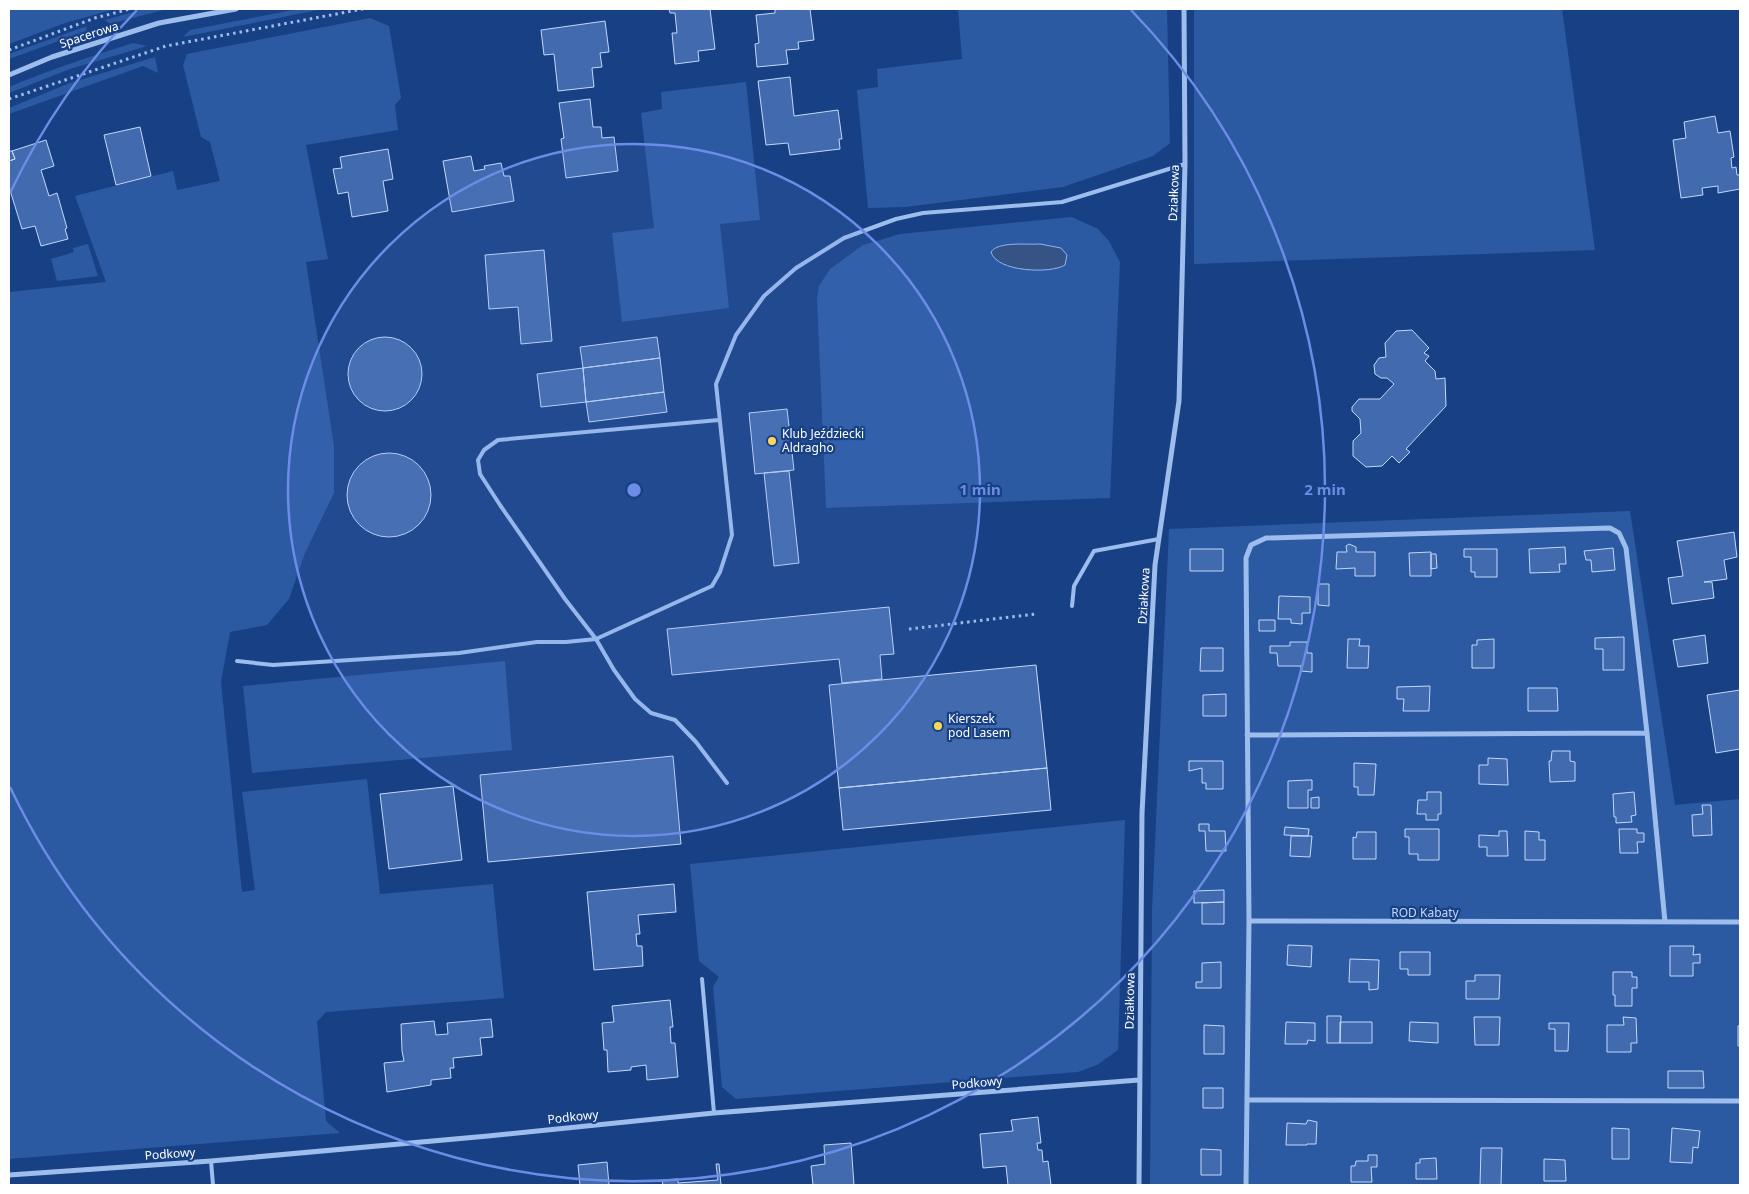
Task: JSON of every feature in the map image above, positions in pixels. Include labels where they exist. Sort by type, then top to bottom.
[{"type":"street","name":"Spacerowa","points":[[9,75],[52,57],[158,23],[236,9]]},
{"type":"street","name":"Działkowa","points":[[1139,1185],[1142,813],[1155,565],[1179,401],[1185,164],[1184,9]]},
{"type":"street","points":[[1246,1185],[1249,921],[1246,558],[1252,545],[1266,538],[1610,528],[1619,533],[1626,548],[1647,733],[1665,922]]},
{"type":"street","points":[[1247,735],[1647,733]]},
{"type":"street","points":[[1249,921],[1740,922]]},
{"type":"street","name":"Podkowy","points":[[9,1175],[211,1161],[714,1113],[1139,1080]]},
{"type":"street","points":[[1248,1100],[1740,1101]]},
{"type":"lane","points":[[237,661],[273,665],[459,653],[537,642],[596,639],[712,586],[720,572],[732,535],[718,420],[716,384],[736,334],[764,296],[796,268],[844,238],[896,220],[923,213],[1062,202],[1185,164]]},
{"type":"lane","points":[[718,420],[498,440],[484,450],[478,460],[480,474],[500,505],[565,600],[596,639],[634,699],[651,713],[675,720],[696,742],[727,783]]},
{"type":"lane","points":[[1072,606],[1074,586],[1094,551],[1159,539]]},
{"type":"lane","points":[[702,979],[714,1113]]},
{"type":"lane","points":[[211,1161],[214,1185]]},
{"type":"path","points":[[9,50],[95,18],[130,9]]},
{"type":"path","points":[[9,99],[166,46],[363,9]]},
{"type":"path","points":[[909,629],[1036,614]]},
{"type":"green space","points":[[9,9],[115,9],[65,23],[9,44]]},
{"type":"green space","points":[[144,9],[167,9],[110,24],[105,20]]},
{"type":"green space","points":[[298,9],[323,9],[183,37],[190,30]]},
{"type":"green space","points":[[958,9],[1167,9],[1170,143],[1153,156],[1063,187],[905,207],[868,208],[857,90],[878,87],[877,69],[962,59]]},
{"type":"green space","points":[[1194,9],[1562,9],[1595,250],[1194,264]]},
{"type":"green space","points":[[370,18],[389,26],[401,98],[395,105],[398,130],[306,145],[328,259],[306,262],[334,446],[334,493],[305,553],[289,599],[267,625],[230,632],[221,682],[242,892],[255,890],[242,792],[367,779],[380,894],[493,884],[504,998],[326,1012],[317,1022],[326,1121],[340,1133],[9,1159],[9,292],[106,282],[75,196],[173,171],[177,190],[220,181],[210,142],[201,137],[183,65],[187,54]]},
{"type":"green space","points":[[87,26],[86,31],[9,59],[9,54]]},
{"type":"green space","points":[[133,43],[147,46],[70,69],[9,93],[9,87]]},
{"type":"green space","points":[[155,57],[158,73],[143,66],[9,114],[9,108],[70,83]]},
{"type":"green space","points":[[746,82],[760,220],[720,224],[729,308],[622,322],[612,233],[654,228],[641,113],[662,109],[661,92]]},
{"type":"green space","points":[[1072,217],[1098,229],[1109,241],[1120,262],[1110,498],[826,508],[817,299],[819,286],[830,269],[863,245],[900,234]]},
{"type":"green space","points":[[88,244],[98,276],[57,281],[51,259],[74,252],[73,248]]},
{"type":"green space","name":"ROD Kabaty","points":[[1630,511],[1675,805],[1740,799],[1740,1185],[1150,1185],[1152,910],[1169,529]]},
{"type":"green space","points":[[505,661],[512,750],[252,773],[243,686]]},
{"type":"green space","points":[[1125,820],[1118,1050],[1097,1065],[1078,1072],[736,1099],[722,1087],[713,987],[719,977],[699,961],[690,864]]},
{"type":"shaded area","points":[[1040,244],[1061,248],[1067,255],[1065,265],[1048,270],[1013,267],[995,259],[991,252],[1000,246],[1006,245]]},
{"type":"building","points":[[669,9],[710,9],[715,49],[698,51],[699,61],[675,64],[672,33],[677,33],[675,13],[670,13]]},
{"type":"building","points":[[775,9],[810,9],[814,40],[798,42],[799,49],[786,50],[788,64],[757,67],[755,44],[759,43],[756,15],[775,13]]},
{"type":"building","points":[[605,21],[609,52],[600,53],[602,67],[592,68],[594,87],[558,91],[554,54],[544,55],[541,30]]},
{"type":"building","points":[[790,77],[794,116],[838,110],[842,139],[839,139],[840,149],[790,155],[788,143],[766,145],[758,81]]},
{"type":"building","points":[[590,99],[593,127],[601,127],[602,138],[614,137],[618,171],[566,178],[561,139],[564,138],[559,103]]},
{"type":"building","points":[[1715,116],[1718,133],[1730,131],[1734,157],[1731,158],[1732,168],[1736,167],[1737,175],[1740,175],[1740,189],[1718,193],[1718,186],[1702,188],[1703,195],[1681,198],[1673,140],[1686,138],[1684,122]]},
{"type":"building","points":[[140,127],[151,176],[116,185],[104,135]]},
{"type":"building","points":[[46,140],[54,166],[41,170],[49,196],[57,193],[67,228],[65,229],[68,239],[41,246],[35,226],[22,229],[9,187],[9,161],[15,159],[12,151]]},
{"type":"building","points":[[388,149],[393,179],[383,181],[388,211],[352,217],[348,192],[338,194],[333,169],[342,168],[340,157]]},
{"type":"building","points":[[9,151],[12,151],[15,159],[9,161]]},
{"type":"building","points":[[471,156],[474,171],[485,169],[484,166],[501,163],[504,176],[510,176],[514,201],[452,212],[443,161]]},
{"type":"building","points":[[544,250],[552,341],[521,344],[518,307],[489,309],[485,255]]},
{"type":"building","points":[[1412,330],[1429,348],[1424,353],[1429,356],[1425,361],[1435,371],[1436,379],[1445,378],[1446,406],[1406,449],[1410,452],[1399,463],[1392,456],[1382,466],[1366,467],[1353,456],[1353,441],[1361,433],[1360,419],[1352,411],[1352,407],[1359,399],[1380,399],[1394,384],[1387,378],[1381,378],[1375,374],[1374,365],[1379,358],[1386,357],[1385,343],[1396,331]]},
{"type":"building","points":[[392,337],[412,347],[420,360],[422,374],[420,388],[412,401],[399,409],[378,411],[358,401],[350,388],[348,367],[358,347],[371,339]]},
{"type":"building","points":[[657,337],[660,358],[583,368],[580,347]]},
{"type":"building","points":[[660,358],[664,392],[586,402],[583,368]]},
{"type":"building","points":[[583,368],[586,402],[541,407],[537,374]]},
{"type":"building","points":[[664,392],[667,412],[589,422],[586,402]]},
{"type":"building","points":[[787,409],[794,470],[755,474],[749,413]]},
{"type":"building","points":[[389,453],[412,460],[424,472],[431,495],[424,518],[412,530],[389,537],[366,530],[354,518],[347,495],[354,472],[366,460]]},
{"type":"building","points":[[789,471],[799,563],[774,566],[764,473]]},
{"type":"building","points":[[1734,532],[1737,557],[1724,560],[1727,579],[1704,582],[1712,582],[1714,598],[1672,604],[1668,578],[1683,576],[1677,541]]},
{"type":"building","points":[[1349,544],[1356,547],[1356,552],[1375,552],[1375,576],[1355,576],[1355,568],[1336,569],[1337,552],[1347,552],[1346,546]]},
{"type":"building","points":[[1565,547],[1566,564],[1559,564],[1560,572],[1530,573],[1529,549]]},
{"type":"building","points":[[1613,548],[1615,570],[1592,572],[1591,560],[1586,560],[1584,551]]},
{"type":"building","points":[[1190,549],[1223,549],[1223,571],[1190,571]]},
{"type":"building","points":[[1464,549],[1497,549],[1497,577],[1475,577],[1475,572],[1471,572],[1471,557],[1464,557]]},
{"type":"building","points":[[1431,552],[1431,576],[1410,576],[1409,553]]},
{"type":"building","points":[[1431,554],[1436,554],[1437,568],[1431,569]]},
{"type":"building","points":[[1318,584],[1329,584],[1329,606],[1318,605]]},
{"type":"building","points":[[1279,596],[1310,597],[1310,613],[1302,613],[1302,624],[1291,623],[1291,619],[1278,619]]},
{"type":"building","points":[[889,607],[894,654],[880,655],[882,679],[842,683],[839,659],[672,675],[667,629]]},
{"type":"building","points":[[1259,620],[1275,620],[1275,631],[1259,631]]},
{"type":"building","points":[[1705,635],[1708,663],[1678,667],[1673,640]]},
{"type":"building","points":[[1624,637],[1624,670],[1603,670],[1603,649],[1595,649],[1595,638]]},
{"type":"building","points":[[1348,639],[1360,639],[1359,646],[1369,646],[1368,668],[1347,668]]},
{"type":"building","points":[[1494,639],[1494,668],[1472,668],[1472,645],[1477,645],[1477,640]]},
{"type":"building","points":[[1290,642],[1307,642],[1307,653],[1312,653],[1312,672],[1301,671],[1301,666],[1278,666],[1277,653],[1270,653],[1270,646],[1290,646]]},
{"type":"building","points":[[1201,648],[1223,648],[1223,671],[1200,671]]},
{"type":"building","name":"Kierszek pod Lasem","points":[[1036,665],[1047,768],[839,788],[829,685]]},
{"type":"building","points":[[1430,686],[1429,711],[1403,711],[1404,699],[1397,699],[1397,687]]},
{"type":"building","points":[[1528,688],[1557,688],[1558,711],[1528,711]]},
{"type":"building","points":[[1740,690],[1740,749],[1716,753],[1707,695]]},
{"type":"building","points":[[1226,694],[1226,716],[1203,716],[1203,695]]},
{"type":"building","points":[[1552,751],[1570,751],[1570,761],[1575,762],[1575,781],[1550,782],[1549,761],[1551,761]]},
{"type":"building","points":[[673,756],[681,844],[488,862],[480,775]]},
{"type":"building","points":[[1488,758],[1507,759],[1508,785],[1479,784],[1479,765],[1488,765]]},
{"type":"building","points":[[1189,761],[1223,761],[1223,789],[1206,789],[1206,783],[1202,783],[1202,768],[1189,771]]},
{"type":"building","points":[[1354,763],[1376,764],[1374,795],[1358,795],[1358,787],[1354,787]]},
{"type":"building","points":[[1047,768],[1051,810],[843,830],[839,788]]},
{"type":"building","points":[[1312,780],[1312,790],[1308,790],[1308,808],[1288,808],[1288,781]]},
{"type":"building","points":[[453,786],[462,860],[389,869],[380,794]]},
{"type":"building","points":[[1427,792],[1441,792],[1441,814],[1438,814],[1438,820],[1426,820],[1426,814],[1417,814],[1418,800],[1427,800]]},
{"type":"building","points":[[1634,792],[1636,815],[1631,816],[1632,822],[1616,823],[1613,794]]},
{"type":"building","points":[[1319,797],[1319,808],[1311,808],[1311,798]]},
{"type":"building","points":[[1702,805],[1711,805],[1712,835],[1693,836],[1692,815],[1703,814]]},
{"type":"building","points":[[1199,824],[1209,824],[1209,831],[1225,831],[1226,851],[1206,851],[1205,831],[1199,831]]},
{"type":"building","points":[[1285,827],[1309,829],[1308,836],[1284,835]]},
{"type":"building","points":[[1405,829],[1439,829],[1439,860],[1418,860],[1418,854],[1409,854],[1409,837],[1405,837]]},
{"type":"building","points":[[1619,829],[1637,829],[1637,833],[1644,833],[1644,842],[1637,842],[1638,853],[1620,853]]},
{"type":"building","points":[[1499,831],[1507,831],[1508,856],[1487,856],[1487,847],[1479,847],[1479,835],[1499,836]]},
{"type":"building","points":[[1525,831],[1539,832],[1539,840],[1545,840],[1545,860],[1525,860]]},
{"type":"building","points":[[1357,832],[1376,832],[1376,859],[1353,859],[1353,837],[1356,838]]},
{"type":"building","points":[[1291,836],[1312,836],[1310,857],[1290,856]]},
{"type":"building","points":[[674,884],[676,912],[638,915],[640,934],[636,934],[637,946],[642,946],[643,966],[594,970],[587,892]]},
{"type":"building","points":[[1224,890],[1224,902],[1194,903],[1194,891]]},
{"type":"building","points":[[1224,902],[1224,924],[1202,924],[1202,903]]},
{"type":"building","points":[[1288,945],[1312,946],[1311,967],[1287,965]]},
{"type":"building","points":[[1670,946],[1694,946],[1693,955],[1700,954],[1700,963],[1693,963],[1693,976],[1670,976]]},
{"type":"building","points":[[1400,952],[1430,952],[1430,975],[1408,975],[1408,969],[1400,969]]},
{"type":"building","points":[[1350,959],[1379,960],[1378,989],[1369,990],[1369,982],[1349,982]]},
{"type":"building","points":[[1221,962],[1221,988],[1196,988],[1196,982],[1202,982],[1202,963]]},
{"type":"building","points":[[1613,972],[1632,972],[1632,977],[1637,977],[1637,988],[1632,988],[1632,1006],[1615,1006]]},
{"type":"building","points":[[1475,975],[1500,975],[1499,999],[1466,999],[1466,981],[1475,981]]},
{"type":"building","points":[[670,1000],[673,1027],[670,1027],[671,1043],[675,1043],[678,1077],[647,1080],[646,1065],[631,1067],[631,1070],[608,1072],[607,1050],[604,1050],[602,1023],[614,1022],[612,1006]]},
{"type":"building","points":[[1327,1016],[1341,1016],[1340,1043],[1327,1043]]},
{"type":"building","points":[[1474,1017],[1500,1017],[1499,1045],[1475,1045]]},
{"type":"building","points":[[1623,1017],[1636,1018],[1637,1043],[1631,1043],[1631,1052],[1607,1052],[1607,1025],[1624,1025]]},
{"type":"building","points":[[491,1019],[493,1037],[480,1038],[482,1055],[453,1058],[454,1068],[450,1068],[451,1078],[431,1080],[431,1085],[387,1092],[384,1063],[404,1061],[401,1024],[434,1021],[436,1035],[448,1034],[447,1023]]},
{"type":"building","points":[[1286,1022],[1315,1023],[1315,1041],[1308,1040],[1307,1044],[1285,1044]]},
{"type":"building","points":[[1340,1022],[1372,1022],[1372,1043],[1340,1043]]},
{"type":"building","points":[[1410,1022],[1438,1023],[1438,1043],[1409,1041]]},
{"type":"building","points":[[1549,1023],[1569,1023],[1568,1051],[1555,1051],[1555,1029],[1549,1029]]},
{"type":"building","points":[[1204,1025],[1224,1026],[1224,1054],[1204,1054]]},
{"type":"building","points":[[1740,1025],[1740,1046],[1738,1046],[1738,1026]]},
{"type":"building","points":[[1668,1071],[1703,1071],[1704,1088],[1668,1088]]},
{"type":"building","points":[[1203,1088],[1223,1088],[1223,1108],[1203,1108]]},
{"type":"building","points":[[1038,1117],[1041,1143],[1037,1143],[1038,1150],[1042,1150],[1043,1162],[1048,1161],[1051,1185],[1008,1185],[1006,1166],[983,1168],[980,1134],[1013,1131],[1011,1120]]},
{"type":"building","points":[[1308,1120],[1317,1122],[1316,1144],[1286,1145],[1287,1123],[1306,1124]]},
{"type":"building","points":[[1612,1128],[1629,1129],[1629,1159],[1612,1159]]},
{"type":"building","points":[[1672,1128],[1700,1131],[1698,1148],[1693,1147],[1692,1163],[1670,1162]]},
{"type":"building","points":[[851,1143],[854,1185],[813,1185],[811,1166],[825,1164],[824,1145]]},
{"type":"building","points":[[1481,1148],[1502,1148],[1501,1185],[1480,1185]]},
{"type":"building","points":[[1201,1149],[1221,1150],[1221,1175],[1201,1175]]},
{"type":"building","points":[[1368,1155],[1377,1155],[1377,1167],[1371,1167],[1372,1182],[1351,1182],[1351,1166],[1355,1166],[1356,1161],[1368,1161]]},
{"type":"building","points":[[1436,1158],[1437,1179],[1416,1179],[1416,1163],[1420,1163],[1420,1159]]},
{"type":"building","points":[[1544,1159],[1565,1160],[1566,1181],[1544,1181]]},
{"type":"building","points":[[607,1162],[609,1185],[580,1185],[578,1165]]},
{"type":"building","points":[[716,1164],[719,1164],[721,1185],[663,1185],[662,1180],[678,1179],[678,1183],[718,1180]]},
{"type":"place","name":"Klub Jeździecki Aldragho","points":[[772,441]]},
{"type":"place","name":"Kierszek pod Lasem","points":[[938,726]]}]
